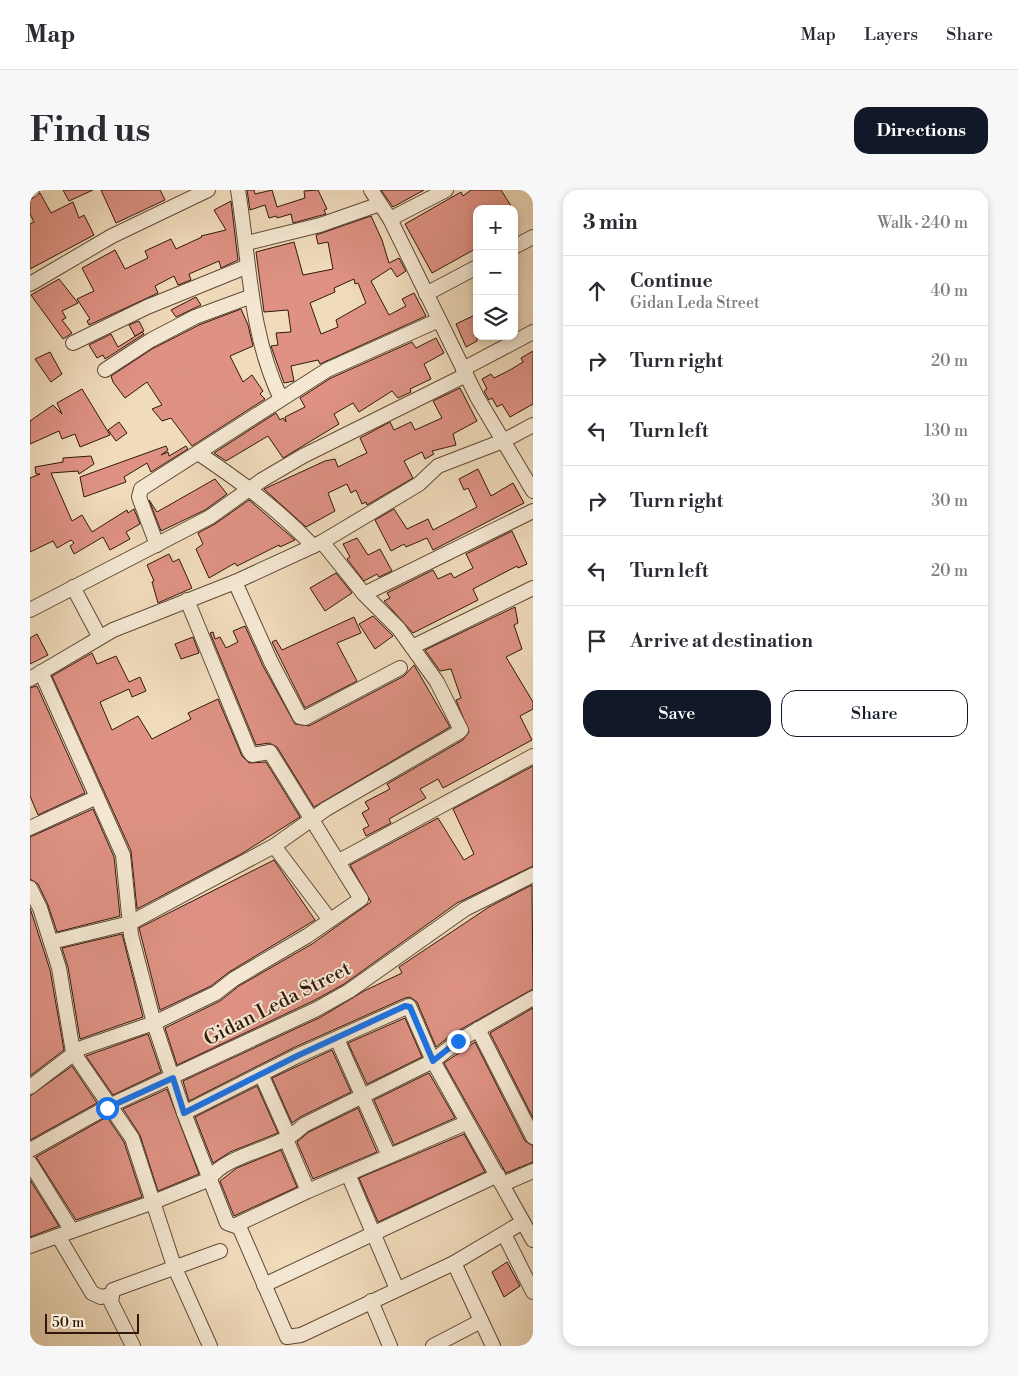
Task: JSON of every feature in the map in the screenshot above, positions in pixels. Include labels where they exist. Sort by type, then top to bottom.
[{"type":"street","points":[[30,284],[112,236],[208,190]]},
{"type":"street","points":[[238,190],[247,244],[256,327],[264,357],[281,399]]},
{"type":"street","points":[[371,190],[390,219],[465,372],[532,486]]},
{"type":"street","points":[[390,219],[446,190]]},
{"type":"street","points":[[247,244],[320,225],[380,204]]},
{"type":"street","points":[[518,245],[533,237]]},
{"type":"street","points":[[73,344],[147,307],[248,266]]},
{"type":"street","points":[[426,294],[473,269]]},
{"type":"street","points":[[105,370],[152,340],[195,317],[252,296]]},
{"type":"street","points":[[157,545],[139,492],[327,370],[439,320]]},
{"type":"street","points":[[30,610],[210,517],[251,488],[302,456],[465,372],[533,332]]},
{"type":"street","points":[[523,1222],[454,1263],[372,1301],[304,1341],[287,1337],[238,1227],[227,1223],[184,1113],[154,1023],[133,946],[123,854],[97,797],[35,675],[99,636],[235,582],[317,544],[419,484],[438,466],[504,441],[533,425]]},
{"type":"street","points":[[51,942],[130,923],[274,846],[312,819],[461,730],[437,682],[399,629],[317,544],[251,488],[198,453]]},
{"type":"street","points":[[364,594],[533,511]]},
{"type":"street","points":[[235,582],[271,662],[300,717],[305,718],[400,668]]},
{"type":"street","points":[[73,587],[99,636]]},
{"type":"street","points":[[412,647],[533,588]]},
{"type":"street","points":[[30,1087],[73,1052],[93,1042],[154,1023],[216,993],[234,979],[361,899],[270,752],[252,756],[248,752],[187,600]]},
{"type":"street","points":[[339,861],[533,756]]},
{"type":"street","points":[[30,828],[97,797]]},
{"type":"street","points":[[274,846],[330,920]]},
{"type":"street","name":"Gidan Leda Street","points":[[30,1150],[111,1105],[173,1078],[325,1005],[381,969],[465,909],[533,875]]},
{"type":"street","points":[[30,888],[35,909],[51,942],[60,975],[73,1052],[111,1105],[138,1153],[152,1203],[174,1266],[210,1346]]},
{"type":"street","points":[[30,1246],[152,1203],[210,1179],[214,1172],[227,1165],[287,1138],[304,1125],[363,1098],[433,1061],[478,1028],[533,998]]},
{"type":"street","points":[[184,1113],[261,1074],[409,1006],[433,1061],[533,1240]]},
{"type":"street","points":[[478,1028],[533,1137]]},
{"type":"street","points":[[337,1039],[389,1156]]},
{"type":"street","points":[[261,1074],[308,1191]]},
{"type":"street","points":[[238,1227],[240,1223],[308,1191],[466,1123]]},
{"type":"street","points":[[30,1163],[72,1231]]},
{"type":"street","points":[[264,1285],[373,1234],[500,1180],[533,1171]]},
{"type":"street","points":[[348,1174],[397,1289]]},
{"type":"street","points":[[504,1234],[533,1292]]},
{"type":"street","points":[[58,1236],[92,1293],[101,1297],[110,1294],[117,1288],[220,1250]]},
{"type":"street","points":[[454,1263],[493,1346]]},
{"type":"street","points":[[110,1294],[111,1302],[133,1346]]},
{"type":"street","points":[[372,1301],[390,1346]]},
{"type":"street","points":[[433,1346],[481,1321]]},
{"type":"building","points":[[63,190],[93,190],[69,201]]},
{"type":"building","points":[[101,190],[160,190],[165,200],[116,223]]},
{"type":"building","points":[[247,190],[254,190],[255,194],[272,190],[277,207],[305,198],[304,191],[318,190],[327,209],[324,210],[326,214],[293,223],[291,214],[269,218],[265,205],[250,210]]},
{"type":"building","points":[[381,190],[424,190],[393,207]]},
{"type":"building","points":[[471,190],[501,190],[510,205],[473,205],[473,250],[432,273],[405,224],[461,192],[463,196]]},
{"type":"building","points":[[40,193],[51,213],[73,202],[79,218],[84,215],[94,235],[30,269],[30,224],[34,222],[30,214],[30,200]]},
{"type":"building","points":[[231,201],[238,260],[221,268],[219,261],[189,274],[191,280],[178,285],[174,276],[155,286],[158,293],[89,325],[87,321],[90,319],[77,299],[94,291],[82,268],[115,250],[125,269],[148,258],[145,251],[171,239],[176,249],[201,236],[226,230],[214,210]]},
{"type":"building","points":[[371,216],[382,240],[389,263],[399,258],[406,271],[397,277],[391,268],[371,281],[389,315],[406,306],[402,299],[414,293],[426,316],[320,364],[318,360],[291,366],[294,381],[284,383],[271,346],[278,345],[276,333],[291,332],[288,310],[264,312],[256,252],[294,242],[303,275],[333,269],[328,242],[318,244],[316,235]],"holes":[[[354,279],[355,284],[358,283],[366,303],[336,320],[338,327],[321,334],[310,303],[335,292],[334,288]]]},
{"type":"building","points":[[59,279],[78,303],[62,311],[66,318],[62,320],[72,333],[63,339],[31,295]]},
{"type":"building","points":[[196,297],[201,305],[176,317],[171,310]]},
{"type":"building","points":[[241,309],[248,325],[253,346],[230,356],[243,382],[252,375],[263,391],[260,394],[265,399],[192,446],[171,418],[162,421],[152,409],[162,405],[147,382],[125,398],[113,382],[111,376],[152,349],[199,325]]},
{"type":"building","points":[[473,316],[473,340],[477,341],[466,347],[456,324]]},
{"type":"building","points":[[139,321],[144,331],[135,336],[129,325]]},
{"type":"building","points":[[142,332],[144,334],[105,359],[103,355],[97,358],[89,345],[111,334],[118,347]]},
{"type":"building","points":[[436,338],[444,353],[424,364],[431,379],[410,389],[411,392],[398,398],[392,391],[359,412],[353,403],[334,414],[339,424],[283,458],[268,436],[226,461],[214,453],[276,413],[280,420],[283,418],[286,422],[285,417],[305,407],[300,398],[331,378],[412,342],[416,348]]},
{"type":"building","points":[[533,351],[533,404],[510,417],[502,404],[497,407],[492,398],[489,400],[484,391],[487,389],[482,379],[491,374],[494,378],[510,370],[523,362],[521,358]]},
{"type":"building","points":[[50,352],[62,374],[51,382],[35,359]]},
{"type":"building","points":[[460,388],[477,421],[453,434],[456,445],[432,451],[434,454],[425,459],[422,452],[404,461],[413,478],[367,505],[366,502],[362,504],[356,490],[351,493],[347,484],[328,493],[335,511],[306,527],[264,489],[325,461],[335,459],[338,467],[367,453],[360,438],[390,422],[394,430],[411,422],[415,430],[442,418],[433,401]]},
{"type":"building","points":[[82,389],[110,435],[80,447],[75,434],[62,439],[59,431],[30,444],[30,421],[53,405],[62,414],[57,403]]},
{"type":"building","points":[[119,422],[127,433],[116,441],[108,430]]},
{"type":"building","points":[[166,446],[168,450],[161,455],[168,452],[169,456],[186,446],[188,449],[151,472],[147,463],[124,477],[126,482],[84,497],[80,477]]},
{"type":"building","points":[[91,456],[94,464],[79,474],[78,471],[51,473],[72,521],[82,515],[92,532],[127,510],[128,513],[134,509],[140,524],[126,532],[130,539],[110,550],[103,537],[74,554],[70,546],[74,543],[71,540],[57,548],[53,541],[30,552],[30,478],[40,474],[36,474],[35,467],[63,462],[63,458]]},
{"type":"building","points":[[478,469],[491,496],[513,483],[524,503],[433,550],[427,538],[406,547],[404,544],[391,551],[375,520],[394,509],[407,529],[428,519],[433,530],[477,507],[468,488],[464,490],[459,479]]},
{"type":"building","points":[[215,479],[227,494],[205,510],[161,531],[149,500],[157,512]]},
{"type":"building","points":[[249,500],[295,540],[280,547],[279,545],[237,566],[235,563],[209,578],[196,549],[203,544],[198,533],[215,524]]},
{"type":"building","points":[[512,531],[527,564],[518,568],[517,566],[473,589],[478,600],[413,633],[384,601],[390,598],[387,593],[433,570],[438,579],[451,573],[454,578],[473,568],[466,554]]},
{"type":"building","points":[[357,538],[368,555],[380,549],[392,571],[379,577],[377,574],[364,581],[347,559],[350,557],[343,544]]},
{"type":"building","points":[[169,554],[173,562],[179,559],[192,588],[158,603],[152,582],[154,581],[147,565]]},
{"type":"building","points":[[336,573],[352,593],[325,611],[310,588]]},
{"type":"building","points":[[515,607],[518,623],[514,625],[522,649],[506,657],[533,702],[533,709],[520,716],[532,740],[443,788],[438,779],[420,789],[426,798],[389,819],[391,823],[366,836],[363,829],[369,826],[362,813],[369,809],[365,802],[390,789],[387,784],[463,740],[469,732],[456,700],[461,698],[451,669],[440,671],[425,650]]},
{"type":"building","points":[[373,616],[393,636],[375,649],[359,624]]},
{"type":"building","points":[[354,617],[361,633],[337,643],[357,681],[305,708],[272,642],[276,640],[282,650]]},
{"type":"building","points":[[245,626],[263,666],[295,724],[309,726],[404,676],[414,665],[450,727],[314,807],[277,747],[269,743],[256,745],[210,633],[213,632],[215,639],[220,637],[226,648],[238,642],[233,631]]},
{"type":"building","points":[[37,634],[48,655],[30,664],[30,638]]},
{"type":"building","points":[[193,637],[199,653],[181,659],[175,644]]},
{"type":"building","points":[[92,653],[97,664],[116,656],[129,682],[140,677],[146,691],[132,697],[129,689],[100,702],[112,730],[138,716],[152,739],[191,719],[188,713],[218,699],[242,756],[249,763],[266,762],[300,817],[241,854],[137,909],[131,851],[52,676]]},
{"type":"building","points":[[37,686],[85,793],[38,815],[30,796],[30,688]]},
{"type":"building","points":[[533,766],[533,866],[457,903],[344,984],[313,1001],[177,1065],[165,1028],[220,1001],[239,986],[312,944],[371,902],[350,865],[438,818],[464,860],[474,854],[453,809]]},
{"type":"building","points":[[93,809],[114,857],[120,916],[57,932],[48,905],[38,884],[30,879],[30,837]]},
{"type":"building","points":[[274,860],[315,920],[229,972],[211,986],[160,1010],[139,928]]},
{"type":"building","points":[[532,885],[533,989],[454,1033],[436,1047],[417,1002],[410,997],[405,998],[293,1048],[189,1101],[183,1081],[321,1017],[364,991],[402,973],[399,967],[489,907]]},
{"type":"building","points":[[30,908],[50,970],[64,1050],[30,1076]]},
{"type":"building","points":[[122,934],[143,1017],[80,1039],[68,967],[62,948]]},
{"type":"building","points":[[533,1008],[533,1118],[490,1033]]},
{"type":"building","points":[[405,1018],[422,1057],[367,1084],[348,1043]]},
{"type":"building","points":[[148,1034],[161,1072],[113,1095],[86,1056]]},
{"type":"building","points":[[475,1042],[525,1141],[533,1146],[533,1162],[506,1173],[444,1063]]},
{"type":"building","points":[[332,1050],[351,1092],[300,1117],[292,1123],[272,1078]]},
{"type":"building","points":[[72,1066],[97,1103],[30,1140],[30,1096]]},
{"type":"building","points":[[429,1073],[455,1118],[394,1145],[374,1100]]},
{"type":"building","points":[[257,1086],[278,1133],[230,1152],[213,1163],[195,1117]]},
{"type":"building","points":[[167,1089],[199,1174],[158,1191],[140,1135],[123,1109]]},
{"type":"building","points":[[358,1108],[377,1152],[313,1179],[297,1142],[309,1132]]},
{"type":"building","points":[[107,1117],[124,1142],[142,1197],[76,1220],[36,1157]]},
{"type":"building","points":[[464,1134],[485,1172],[378,1222],[359,1178]]},
{"type":"building","points":[[281,1150],[297,1187],[234,1216],[220,1181],[237,1168]]},
{"type":"building","points":[[30,1180],[59,1226],[30,1237]]},
{"type":"building","points":[[507,1262],[520,1286],[504,1297],[492,1272]]},
{"type":"route","points":[[107,1108],[173,1078],[184,1113],[297,1056],[405,1006],[410,1007],[433,1061],[458,1041]]}]
